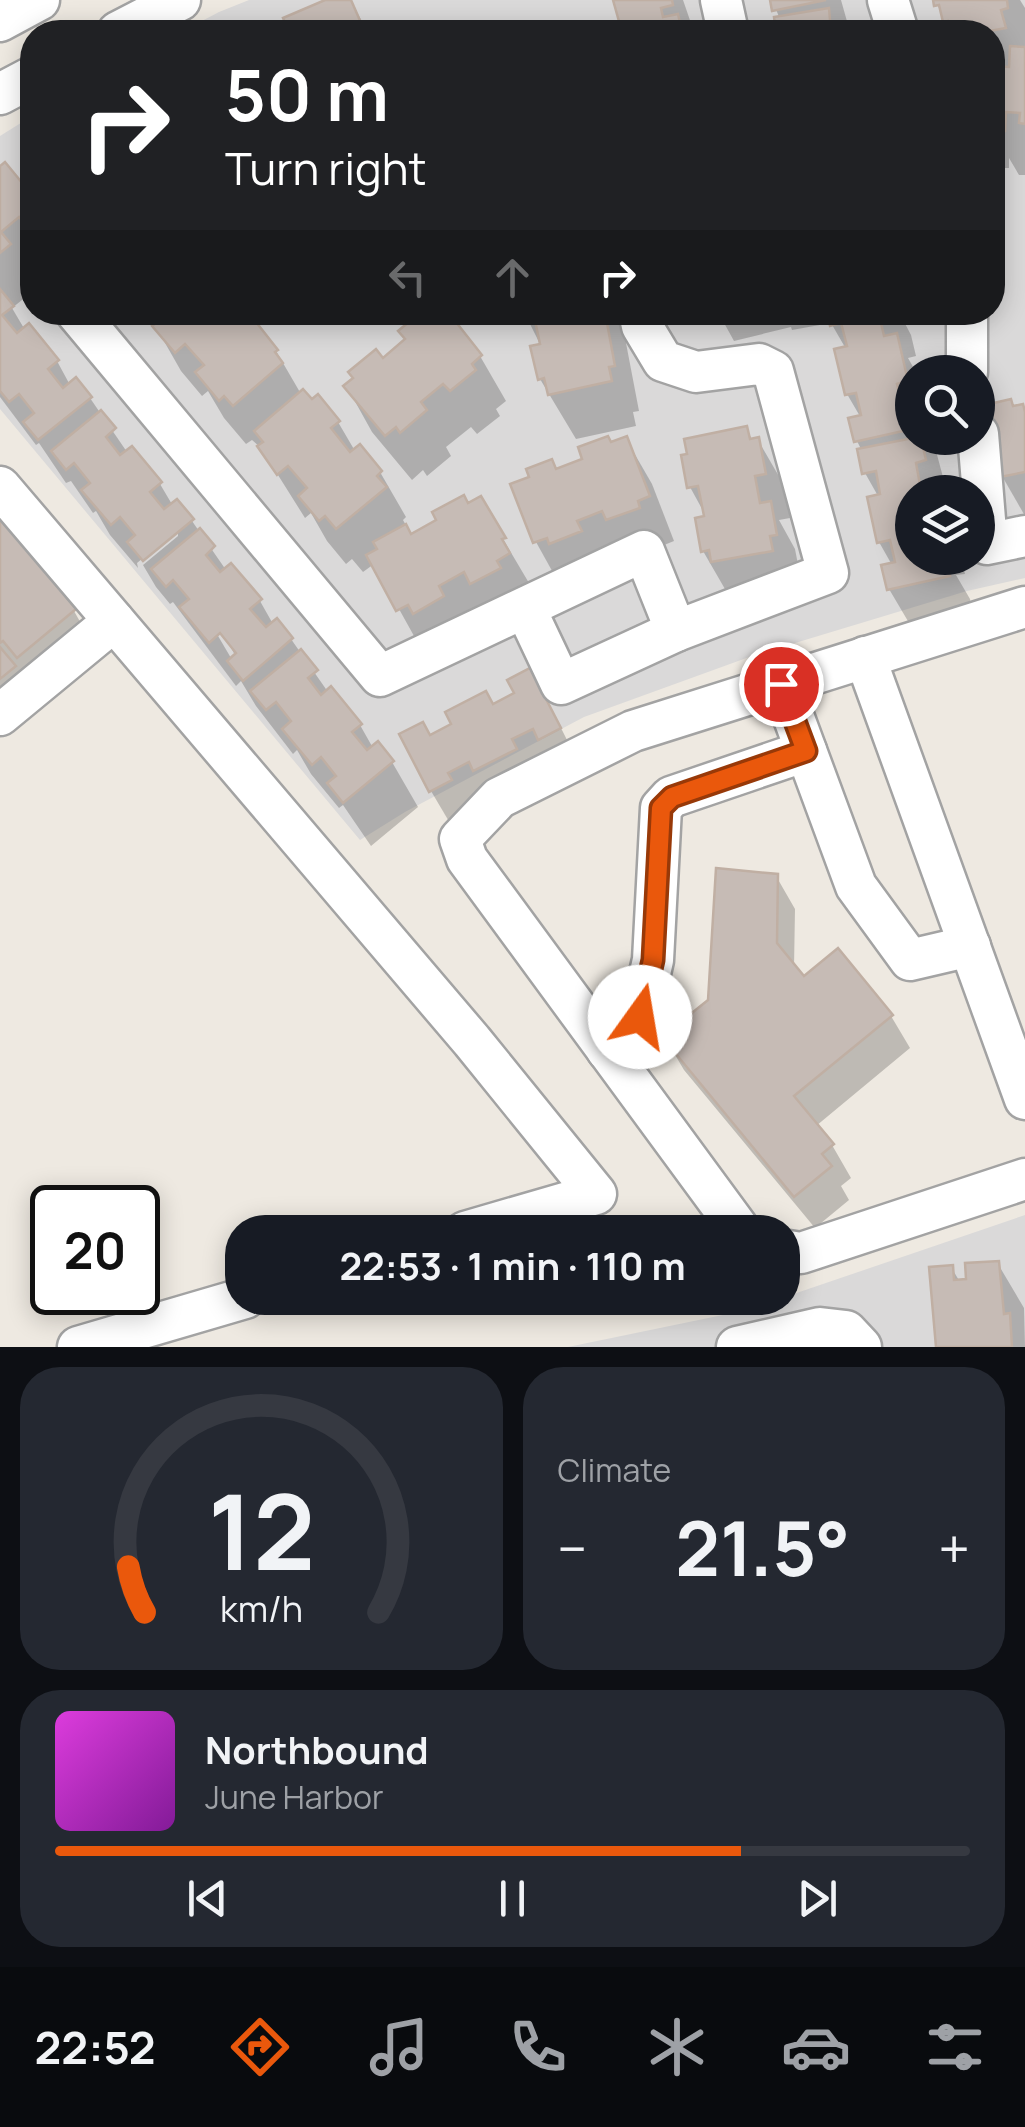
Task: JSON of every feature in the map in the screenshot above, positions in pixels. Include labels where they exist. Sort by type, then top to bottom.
[{"type":"street","points":[[0,20],[39,0]]},
{"type":"street","points":[[141,20],[180,0]]},
{"type":"street","points":[[87,325],[380,676],[644,551],[676,631]]},
{"type":"street","points":[[525,608],[560,684],[676,631],[828,573],[773,371],[759,364],[696,372],[663,361],[642,325]]},
{"type":"street","points":[[967,325],[967,355]]},
{"type":"street","points":[[980,455],[987,544],[1025,536]]},
{"type":"street","points":[[0,487],[472,1041],[596,1194],[524,1215]]},
{"type":"street","points":[[729,1215],[467,859],[460,839],[498,798],[633,731],[1025,607]]},
{"type":"street","points":[[0,715],[114,621]]},
{"type":"street","points":[[865,656],[1025,1099]]},
{"type":"street","points":[[781,684],[856,886],[910,960],[970,946]]},
{"type":"street","points":[[608,1050],[640,1017],[653,960],[661,808],[672,797],[806,751]]},
{"type":"street","points":[[800,1253],[1025,1179]]},
{"type":"street","points":[[78,1347],[225,1304]]},
{"type":"street","points":[[737,1347],[820,1328],[846,1331],[861,1347]]},
{"type":"shaded area","points":[[249,0],[1025,0],[1025,578],[967,591],[752,656],[584,717],[360,840],[0,409],[0,136],[20,124],[20,325],[1005,325],[1005,20],[204,20]]},
{"type":"shaded area","points":[[1025,1215],[1025,1347],[568,1347],[723,1315],[800,1315],[800,1292]]},
{"type":"building","points":[[325,0],[351,0],[360,20],[284,20]]},
{"type":"building","points":[[613,0],[672,0],[673,5],[661,8],[663,17],[678,14],[679,20],[619,20]]},
{"type":"building","points":[[770,0],[826,0],[772,11]]},
{"type":"building","points":[[933,0],[1007,0],[1008,8],[1001,10],[1004,20],[943,20],[939,5],[934,6]]},
{"type":"building","points":[[829,8],[830,20],[774,20],[774,17]]},
{"type":"building","points":[[1010,46],[1025,47],[1025,124],[1019,123],[1020,113],[1006,112],[1005,131],[1005,67],[1009,67]]},
{"type":"building","points":[[5,162],[20,180],[20,218],[1,232],[11,244],[0,253],[0,166]]},
{"type":"building","points":[[0,289],[14,306],[2,315],[17,333],[31,325],[59,360],[48,369],[63,388],[76,377],[92,397],[38,440],[23,422],[34,413],[19,394],[9,402],[0,391]]},
{"type":"building","points":[[258,325],[283,363],[233,406],[224,396],[219,401],[195,372],[204,365],[185,344],[175,353],[152,326]]},
{"type":"building","points":[[405,325],[458,325],[482,355],[472,364],[476,370],[450,391],[443,384],[421,402],[427,410],[400,433],[396,427],[385,436],[343,386],[353,378],[348,372],[376,349],[383,358],[405,339],[398,331]]},
{"type":"building","points":[[536,325],[607,325],[615,366],[609,367],[612,381],[548,395],[544,378],[538,380],[530,346],[540,344]]},
{"type":"building","points":[[842,325],[882,325],[884,336],[897,333],[902,355],[895,355],[895,433],[854,442],[848,418],[861,415],[856,393],[845,395],[834,349],[847,346]]},
{"type":"building","points":[[303,389],[312,399],[318,394],[340,421],[331,428],[350,452],[360,444],[382,471],[377,476],[387,487],[336,529],[325,516],[319,521],[298,496],[307,488],[288,466],[277,475],[257,446],[263,442],[254,431]]},
{"type":"building","points":[[1011,399],[1013,406],[1023,404],[1025,472],[1000,477],[995,453],[995,403]]},
{"type":"building","points":[[101,410],[116,428],[106,437],[120,455],[132,446],[162,482],[150,492],[164,509],[177,499],[194,519],[143,561],[127,542],[135,535],[120,517],[111,525],[81,490],[90,483],[74,463],[66,470],[51,451]]},
{"type":"building","points":[[747,426],[750,439],[759,437],[766,474],[755,476],[760,503],[771,501],[777,535],[770,536],[773,551],[711,562],[709,550],[701,552],[695,518],[704,516],[698,486],[687,488],[681,455],[687,454],[684,439]]},
{"type":"building","points":[[608,436],[611,442],[627,436],[650,496],[638,501],[640,508],[606,520],[602,511],[577,521],[582,531],[549,544],[547,538],[533,543],[510,484],[529,477],[526,469],[552,459],[556,469],[582,459],[578,447]]},
{"type":"building","points":[[895,442],[895,455],[925,455],[926,460],[916,463],[918,475],[895,475],[895,562],[890,540],[877,543],[867,497],[880,494],[876,471],[862,474],[857,449]]},
{"type":"building","points":[[464,495],[468,503],[481,496],[506,538],[502,539],[510,553],[497,561],[501,568],[470,584],[464,572],[439,586],[444,596],[413,614],[408,605],[396,611],[366,555],[377,549],[373,542],[406,524],[411,534],[436,520],[432,512]]},
{"type":"building","points":[[0,517],[76,609],[17,658],[3,641],[0,643]]},
{"type":"building","points":[[200,528],[215,546],[206,555],[220,572],[231,563],[262,599],[250,609],[266,627],[277,618],[293,638],[243,681],[227,661],[236,653],[220,633],[209,643],[179,607],[189,599],[173,580],[166,587],[151,569]]},
{"type":"building","points":[[895,562],[895,575],[950,576],[887,590],[881,565]]},
{"type":"building","points":[[0,647],[16,666],[0,679]]},
{"type":"building","points":[[301,649],[318,670],[308,678],[321,695],[331,686],[362,724],[352,732],[367,750],[378,741],[394,761],[343,803],[327,783],[336,776],[321,757],[312,765],[282,729],[291,721],[276,702],[266,710],[250,691]]},
{"type":"building","points":[[530,668],[561,728],[538,740],[533,729],[512,739],[517,749],[473,771],[469,762],[448,773],[452,780],[429,792],[399,734],[423,722],[430,735],[451,724],[445,712],[486,691],[493,704],[514,693],[507,680]]},
{"type":"building","points":[[716,868],[778,874],[777,943],[804,976],[838,948],[893,1015],[794,1096],[834,1144],[822,1154],[832,1166],[794,1197],[662,1037],[708,1000]]},
{"type":"building","points":[[999,1261],[1004,1314],[1010,1313],[1012,1347],[936,1347],[929,1267],[953,1265],[954,1280],[966,1279],[965,1263]]},
{"type":"route","points":[[640,1017],[653,960],[661,808],[672,797],[806,751],[781,684]]}]
